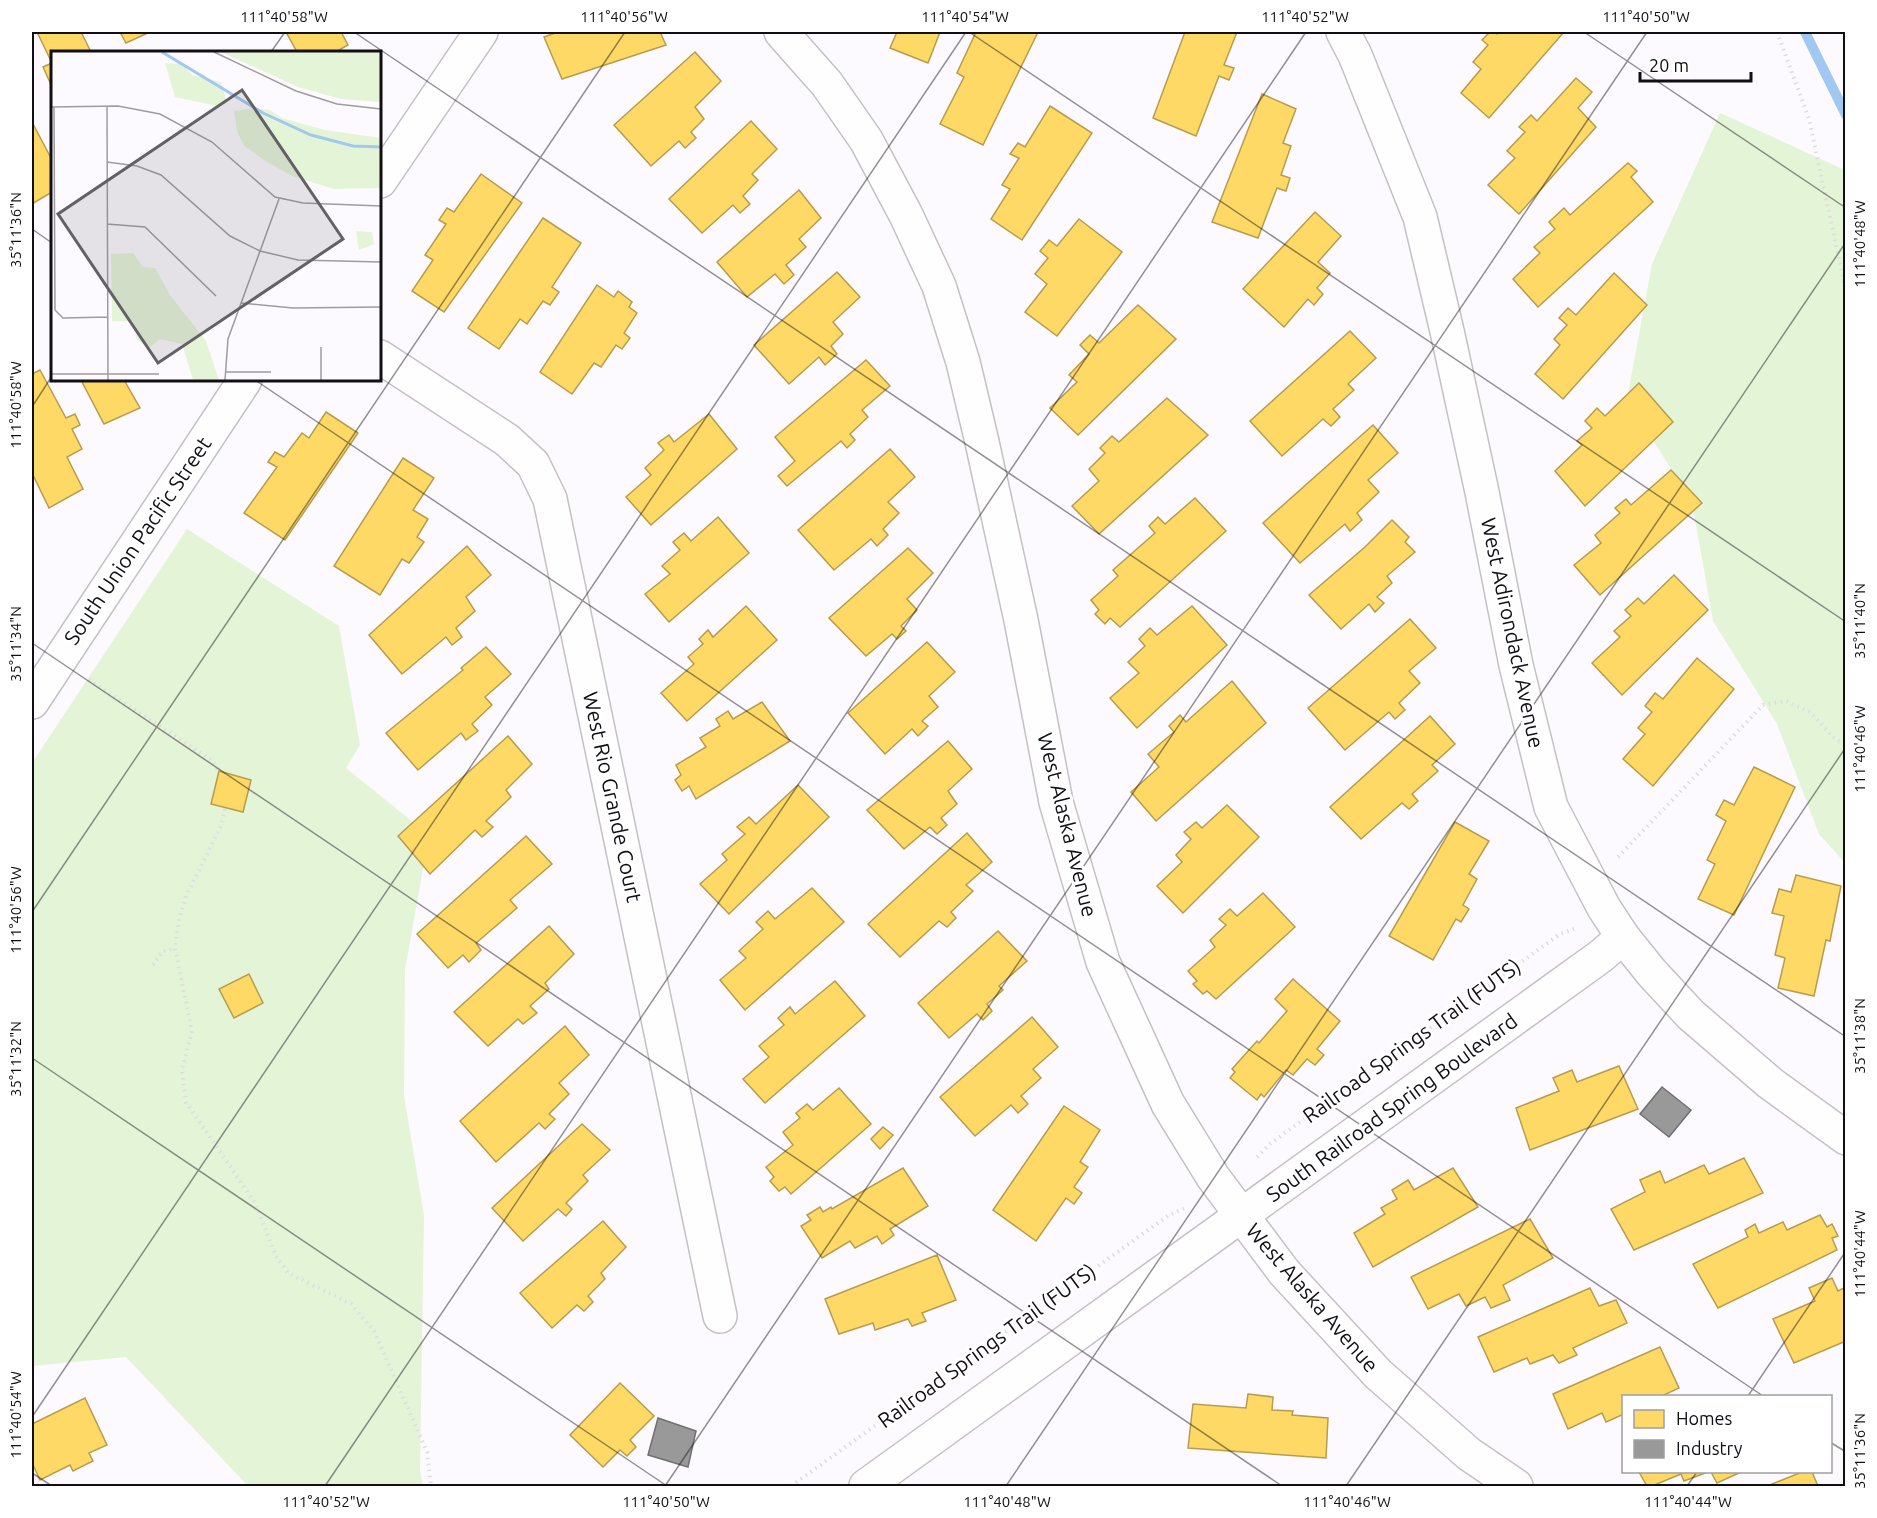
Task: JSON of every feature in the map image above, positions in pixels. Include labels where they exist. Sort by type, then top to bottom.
[{"type":"street","points":[[381,180],[481,32]]},
{"type":"street","name":"West Alaska Avenue","points":[[782,32],[827,84],[866,140],[906,214],[939,286],[963,362],[979,430],[1021,620],[1056,802],[1103,962],[1168,1104],[1213,1177],[1284,1272],[1378,1374],[1469,1454],[1516,1486]]},
{"type":"street","name":"West Adirondack Avenue","points":[[1343,32],[1355,55],[1420,217],[1477,469],[1516,665],[1551,807],[1604,908],[1623,937],[1652,973],[1691,1016],[1770,1083],[1845,1137]]},
{"type":"street","name":"West Rio Grande Court","points":[[381,358],[507,440],[533,464],[550,500],[720,1317]]},
{"type":"street","name":"South Union Pacific Street","points":[[32,702],[244,381]]},
{"type":"street","name":"South Railroad Spring Boulevard","points":[[866,1486],[1601,956],[1623,937]]},
{"type":"path","points":[[1777,32],[1809,119],[1845,292]]},
{"type":"path","points":[[84,677],[213,761],[218,770]]},
{"type":"path","points":[[1615,861],[1763,705],[1786,701],[1810,712],[1833,737],[1845,745]]},
{"type":"path","points":[[225,808],[221,826],[186,896],[179,920],[175,949],[192,1031],[182,1069],[186,1102],[255,1203],[276,1256],[288,1273],[351,1304],[374,1331],[427,1452],[431,1486]]},
{"type":"path","name":"Railroad Springs Trail (FUTS)","points":[[1252,1162],[1271,1143],[1560,934],[1577,927]]},
{"type":"path","points":[[153,965],[163,951],[175,949]]},
{"type":"path","name":"Railroad Springs Trail (FUTS)","points":[[791,1486],[1169,1215],[1185,1208]]},
{"type":"green space","points":[[1720,113],[1845,170],[1845,863],[1819,834],[1777,724],[1713,621],[1692,502],[1627,399],[1652,264]]},
{"type":"green space","points":[[187,529],[339,626],[360,745],[346,768],[429,835],[405,970],[404,1096],[424,1215],[420,1470],[423,1486],[248,1486],[126,1357],[32,1366],[32,763]]},
{"type":"building: Homes","points":[[37,32],[81,32],[90,51],[51,51],[51,61]]},
{"type":"building: Homes","points":[[120,32],[150,32],[126,43]]},
{"type":"building: Homes","points":[[286,32],[341,32],[348,45],[340,51],[296,51]]},
{"type":"building: Homes","points":[[558,32],[660,32],[666,45],[562,79],[544,37]]},
{"type":"building: Homes","points":[[897,32],[940,32],[928,63],[890,48]]},
{"type":"building: Homes","points":[[976,32],[1038,32],[983,145],[940,124],[964,77],[957,73]]},
{"type":"building: Homes","points":[[1185,32],[1237,32],[1224,65],[1234,68],[1229,80],[1219,76],[1196,136],[1153,118]]},
{"type":"building: Homes","points":[[1490,32],[1497,34],[1499,32],[1564,32],[1489,118],[1461,93],[1481,69],[1473,62],[1488,45],[1482,40]]},
{"type":"building: Homes","points":[[695,52],[721,81],[695,107],[704,119],[691,132],[696,138],[685,148],[679,141],[651,166],[614,125]]},
{"type":"building: Homes","points":[[51,63],[51,85],[43,67]]},
{"type":"building: Homes","points":[[1576,78],[1592,92],[1578,108],[1596,127],[1519,214],[1488,185],[1515,158],[1507,151],[1525,132],[1519,127],[1531,115],[1537,121]]},
{"type":"building: Homes","points":[[1262,94],[1296,109],[1283,143],[1291,146],[1281,175],[1290,178],[1286,191],[1277,188],[1258,238],[1212,222]]},
{"type":"building: Homes","points":[[1050,106],[1092,133],[1022,240],[991,219],[1010,189],[1002,185],[1019,158],[1010,154],[1018,143],[1025,147]]},
{"type":"building: Homes","points":[[751,121],[777,149],[752,174],[758,180],[743,196],[750,204],[740,213],[733,205],[702,233],[669,199]]},
{"type":"building: Homes","points":[[32,122],[51,158],[51,193],[32,204]]},
{"type":"building: Homes","points":[[1628,163],[1637,171],[1631,177],[1653,202],[1538,307],[1513,279],[1540,253],[1534,247],[1555,229],[1549,222],[1564,208],[1570,215]]},
{"type":"building: Homes","points":[[481,174],[522,203],[444,312],[412,291],[433,260],[425,255],[446,224],[439,220],[447,208],[454,212]]},
{"type":"building: Homes","points":[[799,190],[821,218],[799,239],[806,247],[786,265],[794,275],[784,284],[775,274],[747,297],[717,262]]},
{"type":"building: Homes","points":[[1315,212],[1341,236],[1318,262],[1330,273],[1317,288],[1323,294],[1314,305],[1308,299],[1284,327],[1243,289]]},
{"type":"building: Homes","points":[[543,218],[581,243],[552,287],[559,292],[550,305],[543,301],[527,324],[520,319],[499,349],[468,328]]},
{"type":"building: Homes","points":[[1079,219],[1122,252],[1057,336],[1025,312],[1047,284],[1035,274],[1048,258],[1040,251],[1049,240],[1057,246]]},
{"type":"building: Homes","points":[[837,272],[860,297],[833,322],[843,334],[831,346],[837,354],[825,365],[819,357],[789,384],[754,345]]},
{"type":"building: Homes","points":[[1614,273],[1647,305],[1563,399],[1535,374],[1560,345],[1554,339],[1567,325],[1559,318],[1568,308],[1576,315]]},
{"type":"building: Homes","points":[[597,285],[614,297],[618,291],[632,302],[629,307],[637,313],[624,333],[630,338],[622,349],[616,345],[601,367],[594,363],[572,394],[540,372]]},
{"type":"building: Homes","points":[[1138,305],[1176,339],[1078,435],[1050,408],[1077,382],[1069,375],[1089,354],[1080,345],[1090,335],[1099,343]]},
{"type":"building: Homes","points":[[1350,331],[1376,358],[1348,384],[1354,390],[1333,409],[1340,417],[1331,426],[1323,419],[1282,456],[1250,421]]},
{"type":"building: Homes","points":[[866,360],[890,386],[862,410],[868,417],[850,434],[855,440],[847,448],[841,441],[787,486],[778,476],[795,461],[775,437]]},
{"type":"building: Homes","points":[[40,370],[66,418],[75,414],[80,425],[72,429],[82,449],[67,457],[83,489],[49,508],[32,473],[32,374]]},
{"type":"building: Homes","points":[[82,381],[125,381],[140,408],[104,424]]},
{"type":"building: Homes","points":[[1639,383],[1673,422],[1585,506],[1555,471],[1582,445],[1577,441],[1592,428],[1585,421],[1597,408],[1605,416]]},
{"type":"building: Homes","points":[[1167,398],[1208,435],[1099,534],[1072,506],[1099,481],[1089,469],[1105,453],[1100,448],[1112,436],[1119,442]]},
{"type":"building: Homes","points":[[326,412],[358,433],[285,540],[244,513],[277,467],[268,462],[275,452],[284,457],[302,433],[309,438]]},
{"type":"building: Homes","points":[[709,414],[737,449],[651,525],[626,497],[651,475],[645,468],[664,450],[658,443],[669,435],[674,442]]},
{"type":"building: Homes","points":[[1373,425],[1398,453],[1368,480],[1379,492],[1357,513],[1362,520],[1350,531],[1345,524],[1300,563],[1263,523]]},
{"type":"building: Homes","points":[[890,449],[915,477],[888,502],[899,513],[883,529],[888,535],[877,546],[871,539],[834,570],[798,530]]},
{"type":"building: Homes","points":[[403,458],[434,478],[413,510],[428,519],[417,537],[424,542],[409,563],[402,559],[380,595],[334,566]]},
{"type":"building: Homes","points":[[1671,470],[1702,503],[1600,595],[1574,565],[1601,543],[1595,535],[1620,513],[1615,508],[1626,499],[1631,505]]},
{"type":"building: Homes","points":[[1195,498],[1226,531],[1120,627],[1110,618],[1105,624],[1095,614],[1099,610],[1091,600],[1118,576],[1113,570],[1155,533],[1149,526],[1158,517],[1165,524]]},
{"type":"building: Homes","points":[[718,517],[749,553],[669,622],[645,594],[670,574],[662,566],[680,550],[673,542],[684,533],[691,541]]},
{"type":"building: Homes","points":[[1392,520],[1409,537],[1405,542],[1415,552],[1387,576],[1392,583],[1377,597],[1384,603],[1375,612],[1369,604],[1341,629],[1309,595],[1365,547]]},
{"type":"building: Homes","points":[[467,546],[491,575],[466,597],[475,611],[456,628],[462,637],[452,645],[446,637],[402,674],[369,635]]},
{"type":"building: Homes","points":[[908,548],[933,573],[907,599],[917,610],[901,626],[906,631],[897,639],[892,634],[866,656],[829,618]]},
{"type":"building: Homes","points":[[1674,575],[1708,610],[1622,695],[1592,663],[1620,637],[1614,631],[1631,616],[1625,610],[1638,598],[1644,604]]},
{"type":"building: Homes","points":[[746,606],[777,640],[687,721],[661,693],[694,664],[688,657],[703,644],[699,639],[708,630],[713,637]]},
{"type":"building: Homes","points":[[1192,606],[1227,645],[1137,728],[1110,698],[1139,673],[1128,662],[1145,646],[1139,639],[1150,628],[1157,635]]},
{"type":"building: Homes","points":[[1410,619],[1436,648],[1409,671],[1420,683],[1399,703],[1405,710],[1395,719],[1389,712],[1345,750],[1308,708]]},
{"type":"building: Homes","points":[[927,642],[955,672],[929,696],[938,707],[922,721],[928,726],[918,736],[912,729],[885,754],[848,713]]},
{"type":"building: Homes","points":[[486,647],[511,674],[485,697],[492,705],[472,724],[478,731],[466,740],[461,733],[418,770],[386,733],[463,670],[461,668]]},
{"type":"building: Homes","points":[[1697,658],[1734,689],[1653,786],[1623,759],[1645,734],[1638,728],[1652,712],[1645,706],[1655,693],[1663,699]]},
{"type":"building: Homes","points":[[1232,681],[1266,723],[1156,821],[1131,792],[1159,767],[1148,754],[1174,732],[1169,726],[1180,715],[1186,722]]},
{"type":"building: Homes","points":[[762,702],[790,741],[696,799],[689,786],[682,791],[675,780],[681,775],[676,765],[706,747],[700,738],[720,726],[716,719],[728,711],[733,719]]},
{"type":"building: Homes","points":[[1430,716],[1455,744],[1432,765],[1438,771],[1412,794],[1418,801],[1409,809],[1402,803],[1361,839],[1330,807]]},
{"type":"building: Homes","points":[[508,736],[532,764],[506,790],[511,797],[486,821],[493,827],[482,837],[475,830],[430,874],[398,836]]},
{"type":"building: Homes","points":[[948,741],[972,769],[948,791],[957,804],[941,818],[947,825],[937,834],[930,827],[904,849],[867,810]]},
{"type":"building: Homes","points":[[1754,767],[1795,787],[1734,915],[1698,899],[1715,864],[1707,860],[1726,821],[1716,815],[1724,800],[1734,805]]},
{"type":"building: Homes","points":[[219,771],[251,780],[243,812],[211,804]]},
{"type":"building: Homes","points":[[798,785],[829,817],[729,914],[700,884],[727,860],[722,854],[745,834],[737,827],[749,817],[756,824]]},
{"type":"building: Homes","points":[[1227,805],[1259,837],[1183,913],[1157,886],[1182,862],[1176,855],[1191,839],[1184,832],[1196,822],[1202,828]]},
{"type":"building: Homes","points":[[1455,822],[1489,841],[1469,874],[1477,879],[1463,905],[1469,909],[1461,922],[1456,919],[1433,960],[1389,936]]},
{"type":"building: Homes","points":[[967,833],[992,862],[966,885],[973,891],[951,912],[956,918],[947,927],[939,921],[900,957],[868,924]]},
{"type":"building: Homes","points":[[526,836],[552,864],[510,900],[517,908],[476,943],[481,950],[469,962],[463,955],[448,968],[417,934]]},
{"type":"building: Homes","points":[[1796,875],[1841,886],[1830,941],[1826,940],[1814,996],[1778,988],[1785,958],[1775,955],[1784,916],[1772,913],[1779,889],[1791,892]]},
{"type":"building: Homes","points":[[812,888],[844,922],[745,1010],[720,980],[746,958],[739,951],[763,929],[756,922],[768,911],[775,919]]},
{"type":"building: Homes","points":[[1263,893],[1295,927],[1216,999],[1207,991],[1203,994],[1193,984],[1197,981],[1188,971],[1215,947],[1210,940],[1226,925],[1219,919],[1230,909],[1237,916]]},
{"type":"building: Homes","points":[[549,926],[574,954],[545,983],[549,989],[530,1006],[537,1013],[523,1024],[518,1019],[488,1046],[454,1012]]},
{"type":"building: Homes","points":[[998,931],[1027,961],[999,986],[1003,990],[987,1004],[992,1011],[983,1020],[977,1014],[949,1038],[918,1003]]},
{"type":"building: Homes","points":[[249,974],[263,1003],[234,1018],[219,989]]},
{"type":"building: Homes","points":[[1293,979],[1340,1021],[1317,1049],[1324,1055],[1315,1065],[1307,1059],[1293,1075],[1286,1070],[1264,1097],[1261,1094],[1257,1100],[1230,1078],[1235,1072],[1232,1069],[1287,1011],[1275,999]]},
{"type":"building: Homes","points":[[835,981],[865,1016],[765,1103],[743,1079],[769,1057],[759,1046],[784,1025],[778,1018],[790,1007],[795,1014]]},
{"type":"building: Homes","points":[[1032,1017],[1058,1047],[1033,1069],[1041,1078],[1021,1096],[1028,1104],[1018,1113],[1011,1105],[975,1136],[940,1097]]},
{"type":"building: Homes","points":[[565,1026],[589,1055],[559,1083],[569,1094],[549,1114],[555,1119],[545,1129],[539,1123],[496,1162],[460,1121]]},
{"type":"building: Homes","points":[[1619,1066],[1638,1109],[1530,1150],[1516,1108],[1559,1091],[1553,1078],[1572,1070],[1577,1082]]},
{"type":"building: Homes","points":[[839,1088],[871,1124],[791,1194],[785,1187],[779,1191],[770,1181],[774,1177],[766,1167],[793,1145],[783,1132],[800,1118],[796,1113],[807,1104],[813,1110]]},
{"type":"building: Homes","points":[[1064,1106],[1100,1130],[1080,1162],[1088,1167],[1074,1187],[1082,1193],[1074,1204],[1066,1198],[1036,1241],[993,1210]]},
{"type":"building: Homes","points":[[582,1124],[610,1150],[583,1175],[588,1181],[566,1203],[572,1209],[566,1216],[558,1209],[523,1241],[492,1208]]},
{"type":"building: Homes","points":[[883,1127],[893,1135],[880,1149],[871,1139]]},
{"type":"building: Homes","points":[[1744,1158],[1763,1193],[1634,1250],[1611,1209],[1645,1192],[1640,1180],[1660,1171],[1665,1183],[1704,1165],[1709,1174]]},
{"type":"building: Homes","points":[[903,1168],[928,1206],[890,1229],[894,1235],[882,1244],[877,1236],[855,1248],[850,1241],[822,1258],[801,1226],[811,1220],[807,1215],[820,1207],[823,1212],[831,1207],[832,1209]]},
{"type":"building: Homes","points":[[1453,1168],[1478,1207],[1373,1267],[1354,1233],[1385,1214],[1381,1208],[1397,1199],[1392,1190],[1408,1180],[1414,1190]]},
{"type":"building: Homes","points":[[1820,1215],[1827,1227],[1832,1224],[1838,1236],[1832,1238],[1837,1250],[1718,1308],[1693,1264],[1748,1237],[1745,1230],[1755,1224],[1759,1233],[1783,1222],[1787,1230]]},
{"type":"building: Homes","points":[[1530,1219],[1553,1258],[1503,1285],[1510,1300],[1491,1308],[1485,1297],[1466,1306],[1459,1294],[1428,1309],[1411,1277]]},
{"type":"building: Homes","points":[[603,1221],[626,1247],[601,1273],[605,1279],[588,1296],[593,1302],[584,1311],[577,1305],[552,1328],[520,1293]]},
{"type":"building: Homes","points":[[937,1255],[956,1300],[922,1313],[926,1321],[912,1326],[908,1319],[875,1330],[873,1323],[839,1334],[825,1299]]},
{"type":"building: Homes","points":[[1832,1278],[1838,1291],[1846,1287],[1846,1341],[1794,1363],[1773,1319],[1815,1301],[1809,1288]]},
{"type":"building: Homes","points":[[1590,1288],[1599,1306],[1616,1300],[1627,1323],[1573,1348],[1577,1355],[1559,1363],[1553,1355],[1530,1364],[1527,1358],[1494,1372],[1478,1337]]},
{"type":"building: Homes","points":[[1660,1347],[1679,1388],[1664,1395],[1622,1395],[1622,1415],[1606,1422],[1602,1413],[1568,1429],[1553,1394]]},
{"type":"building: Homes","points":[[620,1383],[654,1416],[630,1440],[636,1447],[627,1456],[620,1450],[603,1467],[570,1435]]},
{"type":"building: Homes","points":[[1248,1394],[1273,1397],[1272,1410],[1293,1411],[1292,1415],[1328,1418],[1326,1458],[1188,1448],[1193,1404],[1246,1408]]},
{"type":"building: Homes","points":[[85,1398],[107,1445],[89,1453],[93,1461],[73,1471],[70,1465],[40,1480],[32,1466],[32,1424]]},
{"type":"building: Homes","points":[[1640,1473],[1705,1473],[1684,1481],[1681,1474],[1647,1486]]},
{"type":"building: Homes","points":[[1712,1473],[1739,1473],[1717,1483]]},
{"type":"building: Homes","points":[[1800,1473],[1812,1473],[1818,1486],[1767,1486]]},
{"type":"building: Industry","points":[[1662,1087],[1691,1110],[1669,1137],[1640,1114]]},
{"type":"building: Industry","points":[[658,1418],[696,1431],[688,1467],[648,1455]]},
{"type":"waterway","points":[[1805,32],[1846,115]]}]
